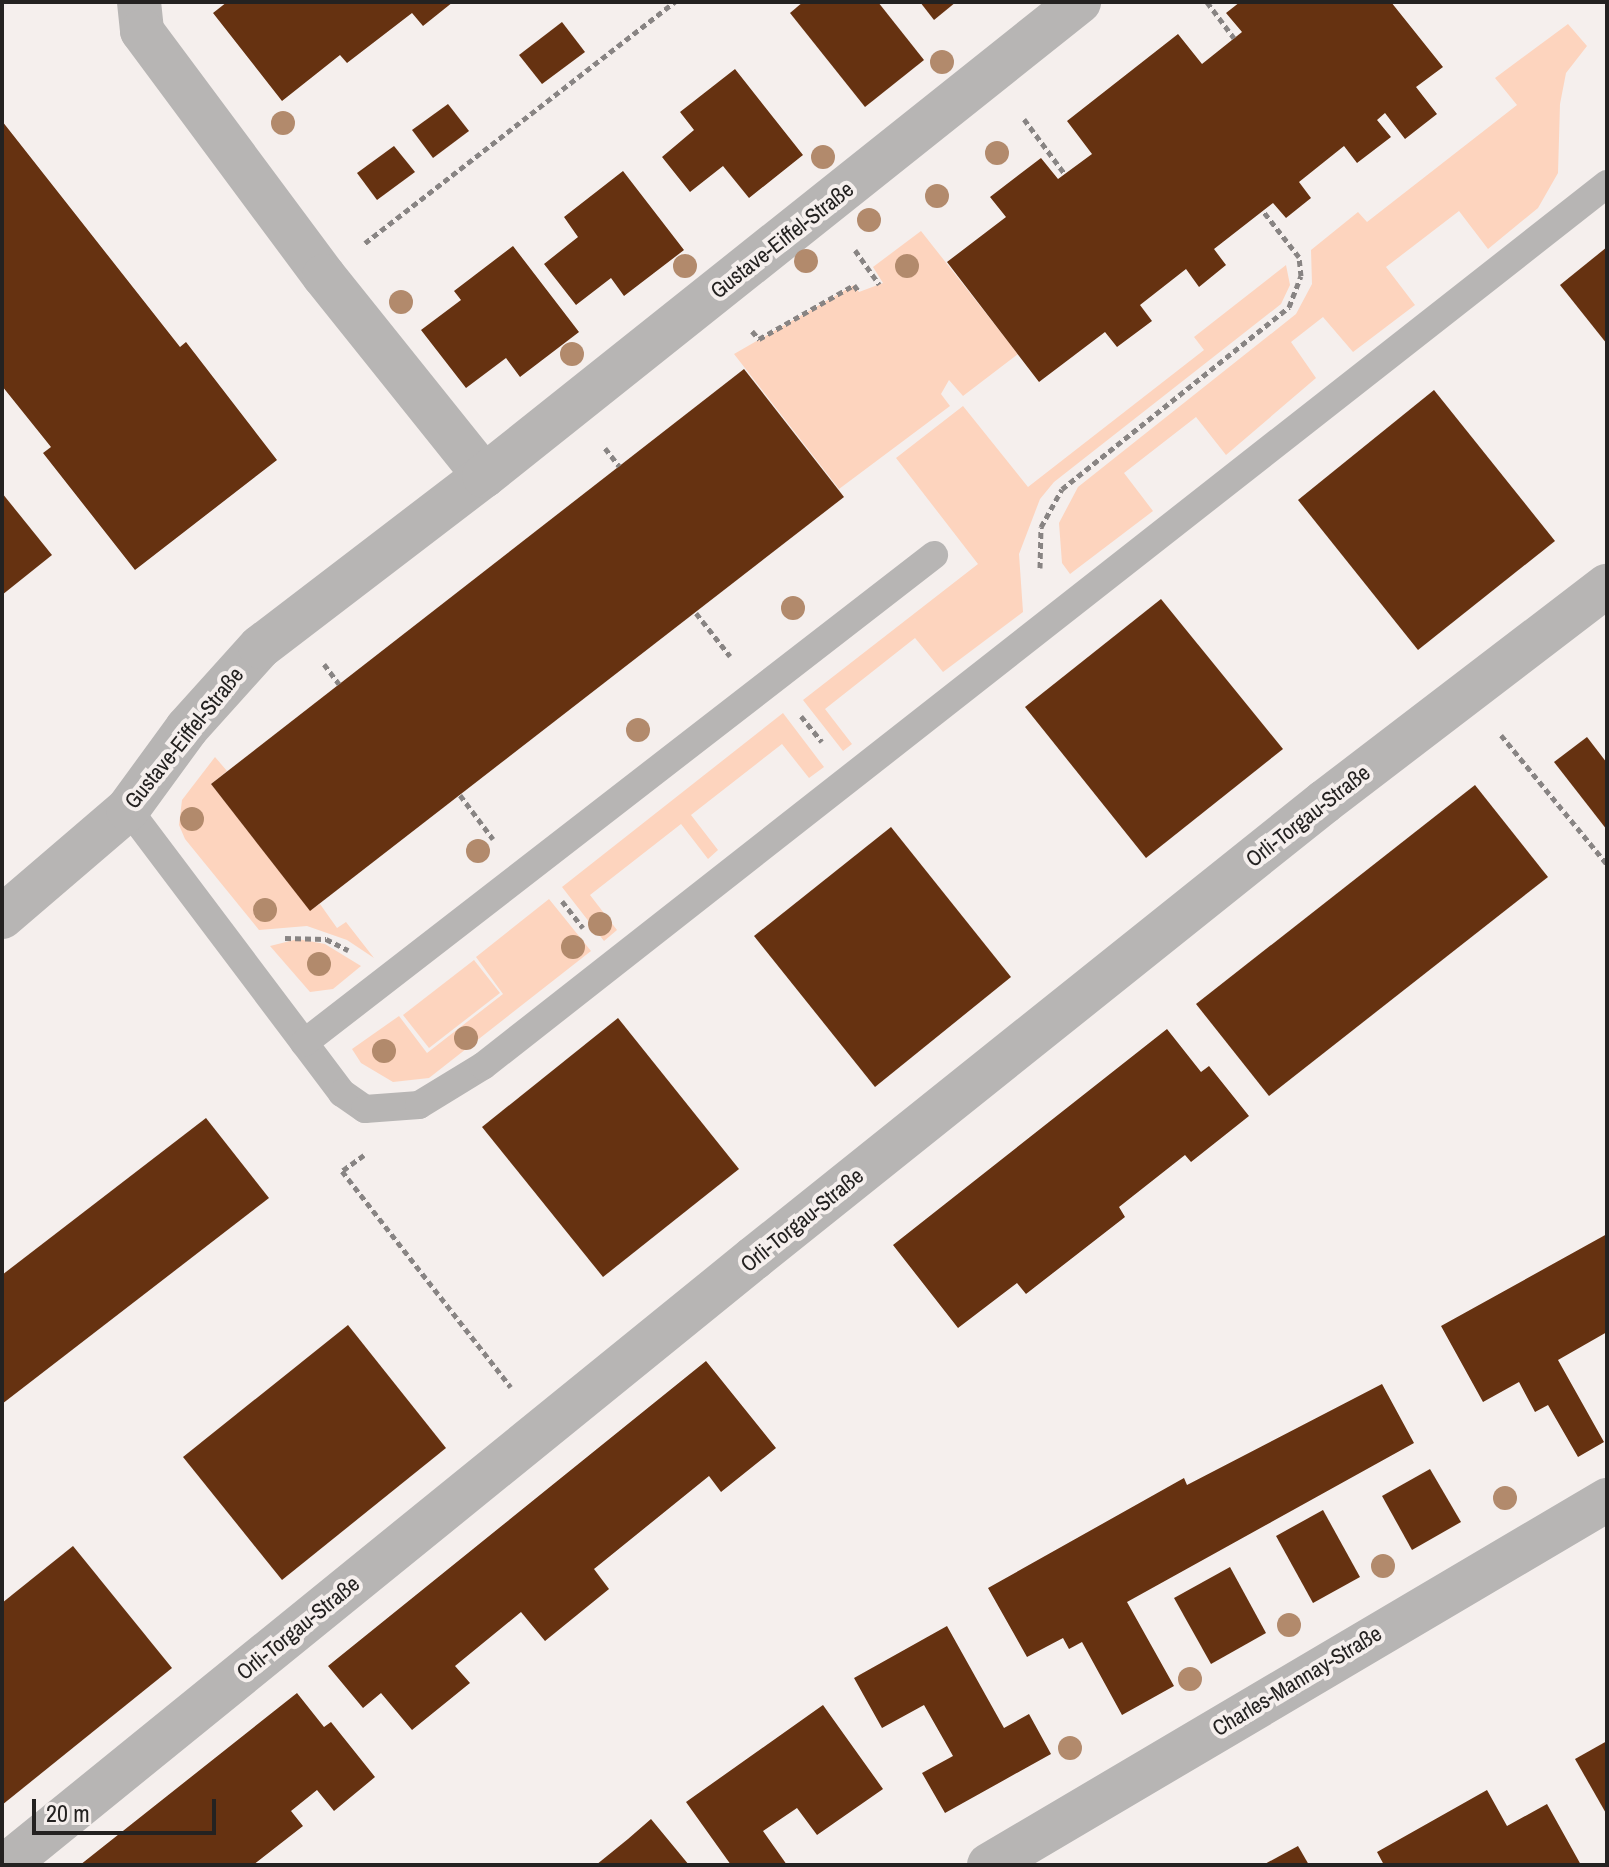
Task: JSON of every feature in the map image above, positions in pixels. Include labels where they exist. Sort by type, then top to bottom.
[{"type":"street","points":[[139,2],[142,31],[324,276],[484,476]]},
{"type":"street","name":"Gustave-Eiffel-Straße","points":[[2,917],[128,809],[187,728],[260,647],[484,476],[1079,2]]},
{"type":"street","name":"Orli-Torgau-Straße","points":[[6,1865],[766,1248],[1467,693],[1607,586]]},
{"type":"street","name":"Charles-Mannay-Straße","points":[[989,1865],[1607,1500]]},
{"type":"lane","points":[[128,809],[342,1093],[365,1109],[419,1105],[495,1057],[1607,184]]},
{"type":"lane","points":[[304,1043],[934,555]]},
{"type":"path","points":[[324,276],[675,2]]},
{"type":"path","points":[[1207,2],[1234,38]]},
{"type":"path","points":[[1024,119],[1064,173]]},
{"type":"path","points":[[1065,608],[1039,564],[1037,549],[1048,508],[1062,489],[1289,307],[1301,276],[1299,257],[1263,211]]},
{"type":"path","points":[[854,249],[879,284]]},
{"type":"path","points":[[603,445],[619,466]]},
{"type":"path","points":[[1467,693],[1607,864]]},
{"type":"path","points":[[794,706],[826,747]]},
{"type":"path","points":[[555,891],[588,935]]},
{"type":"path","points":[[271,940],[301,935],[326,939],[365,959],[387,979]]},
{"type":"path","points":[[361,1142],[369,1152],[342,1171],[520,1398]]},
{"type":"shaded area","points":[[1568,24],[1587,46],[1566,73],[1560,104],[1558,173],[1538,208],[1488,249],[1459,211],[1386,267],[1415,305],[1353,352],[1323,317],[1291,342],[1316,378],[1226,455],[1196,417],[1124,473],[1153,511],[1070,574],[1062,563],[1059,523],[1078,487],[1296,314],[1312,284],[1311,250],[1358,212],[1367,222],[1517,105],[1495,78]]},
{"type":"shaded area","points":[[921,231],[1018,354],[963,396],[949,380],[941,394],[950,406],[839,489],[734,354],[854,285],[859,292],[883,283],[873,267]]},
{"type":"shaded area","points":[[1286,265],[1290,285],[1281,304],[1054,482],[1040,499],[1019,554],[1023,612],[943,672],[915,638],[825,709],[852,744],[843,751],[803,700],[978,564],[896,458],[963,406],[1028,487],[1204,350],[1194,337]]},
{"type":"shaded area","points":[[783,713],[824,767],[809,778],[782,744],[691,815],[718,850],[708,859],[681,824],[590,895],[617,930],[604,941],[562,887]]},
{"type":"shaded area","points":[[215,757],[227,771],[211,784],[310,910],[320,904],[337,928],[346,922],[374,958],[347,940],[307,926],[259,930],[185,839],[179,825],[182,800]]},
{"type":"shaded area","points":[[549,899],[591,951],[429,1078],[393,1082],[361,1063],[352,1049],[399,1016],[427,1053],[503,994],[476,957]]},
{"type":"shaded area","points":[[298,939],[325,944],[361,966],[333,989],[310,992],[270,946]]},
{"type":"shaded area","points":[[474,960],[500,993],[429,1048],[403,1015]]},
{"type":"building","points":[[227,2],[453,2],[423,26],[412,13],[347,63],[340,55],[282,101],[213,13]]},
{"type":"building","points":[[803,2],[878,2],[924,60],[865,107],[790,13]]},
{"type":"building","points":[[920,2],[956,2],[934,20]]},
{"type":"building","points":[[1240,2],[1391,2],[1443,67],[1416,87],[1437,114],[1405,139],[1385,113],[1377,120],[1391,137],[1357,163],[1344,146],[1299,182],[1311,198],[1286,218],[1273,203],[1214,249],[1226,265],[1199,287],[1186,269],[1140,305],[1152,321],[1117,347],[1105,332],[1039,382],[947,262],[1006,217],[990,197],[1041,158],[1058,179],[1092,154],[1067,121],[1178,34],[1202,64],[1242,32],[1226,13]]},
{"type":"building","points":[[562,22],[585,52],[542,84],[519,55]]},
{"type":"building","points":[[735,69],[803,155],[749,198],[723,166],[690,192],[662,157],[694,130],[680,112]]},
{"type":"building","points":[[448,104],[469,131],[433,158],[412,130]]},
{"type":"building","points":[[2,121],[180,347],[186,342],[277,460],[135,570],[43,453],[51,447],[2,386]]},
{"type":"building","points":[[394,146],[415,172],[377,200],[357,173]]},
{"type":"building","points":[[623,171],[684,250],[624,296],[611,278],[576,305],[544,264],[578,237],[564,217]]},
{"type":"building","points":[[513,246],[579,332],[520,377],[506,358],[466,388],[421,330],[461,300],[454,291]]},
{"type":"building","points":[[1607,247],[1607,344],[1560,285]]},
{"type":"building","points":[[744,369],[844,497],[310,911],[211,784]]},
{"type":"building","points":[[1434,390],[1555,541],[1418,650],[1298,500]]},
{"type":"building","points":[[2,493],[52,555],[2,595]]},
{"type":"building","points":[[1161,599],[1283,749],[1146,858],[1025,707]]},
{"type":"building","points":[[1587,737],[1607,763],[1607,830],[1554,762]]},
{"type":"building","points":[[1475,785],[1548,877],[1269,1096],[1196,1004]]},
{"type":"building","points":[[891,827],[1011,977],[875,1087],[754,936]]},
{"type":"building","points":[[618,1018],[739,1169],[603,1277],[482,1127]]},
{"type":"building","points":[[1167,1029],[1201,1072],[1209,1066],[1249,1116],[1191,1162],[1185,1155],[1119,1207],[1125,1217],[1026,1294],[1017,1283],[958,1328],[893,1245]]},
{"type":"building","points":[[206,1118],[269,1198],[2,1404],[2,1275]]},
{"type":"building","points":[[1607,1234],[1607,1332],[1558,1360],[1604,1442],[1578,1457],[1548,1405],[1535,1412],[1519,1382],[1483,1402],[1441,1326]]},
{"type":"building","points":[[348,1325],[446,1448],[282,1580],[183,1457]]},
{"type":"building","points":[[706,1361],[776,1448],[721,1492],[709,1476],[594,1569],[609,1589],[545,1641],[521,1612],[455,1666],[470,1683],[412,1730],[381,1693],[363,1708],[328,1666]]},
{"type":"building","points":[[1382,1384],[1414,1443],[1127,1602],[1174,1686],[1122,1715],[1082,1642],[1069,1649],[1063,1638],[1027,1657],[988,1588],[1184,1478],[1187,1485]]},
{"type":"building","points":[[1430,1469],[1461,1522],[1412,1550],[1382,1496]]},
{"type":"building","points":[[1323,1510],[1360,1577],[1313,1603],[1276,1536]]},
{"type":"building","points":[[73,1546],[172,1668],[2,1805],[2,1603]]},
{"type":"building","points":[[1230,1567],[1266,1633],[1211,1664],[1174,1598]]},
{"type":"building","points":[[947,1626],[1004,1728],[1029,1714],[1051,1754],[945,1813],[922,1773],[953,1756],[924,1705],[882,1728],[854,1678]]},
{"type":"building","points":[[297,1693],[324,1727],[331,1722],[375,1777],[334,1811],[317,1790],[291,1811],[303,1826],[253,1865],[80,1865]]},
{"type":"building","points":[[823,1705],[883,1789],[817,1835],[797,1808],[763,1831],[787,1865],[731,1865],[686,1802]]},
{"type":"building","points":[[1607,1741],[1607,1815],[1575,1759]]},
{"type":"building","points":[[1487,1790],[1507,1826],[1547,1804],[1581,1865],[1384,1865],[1377,1852]]},
{"type":"building","points":[[651,1819],[689,1865],[596,1865],[628,1839]]},
{"type":"building","points":[[1298,1846],[1309,1865],[1263,1865]]}]
